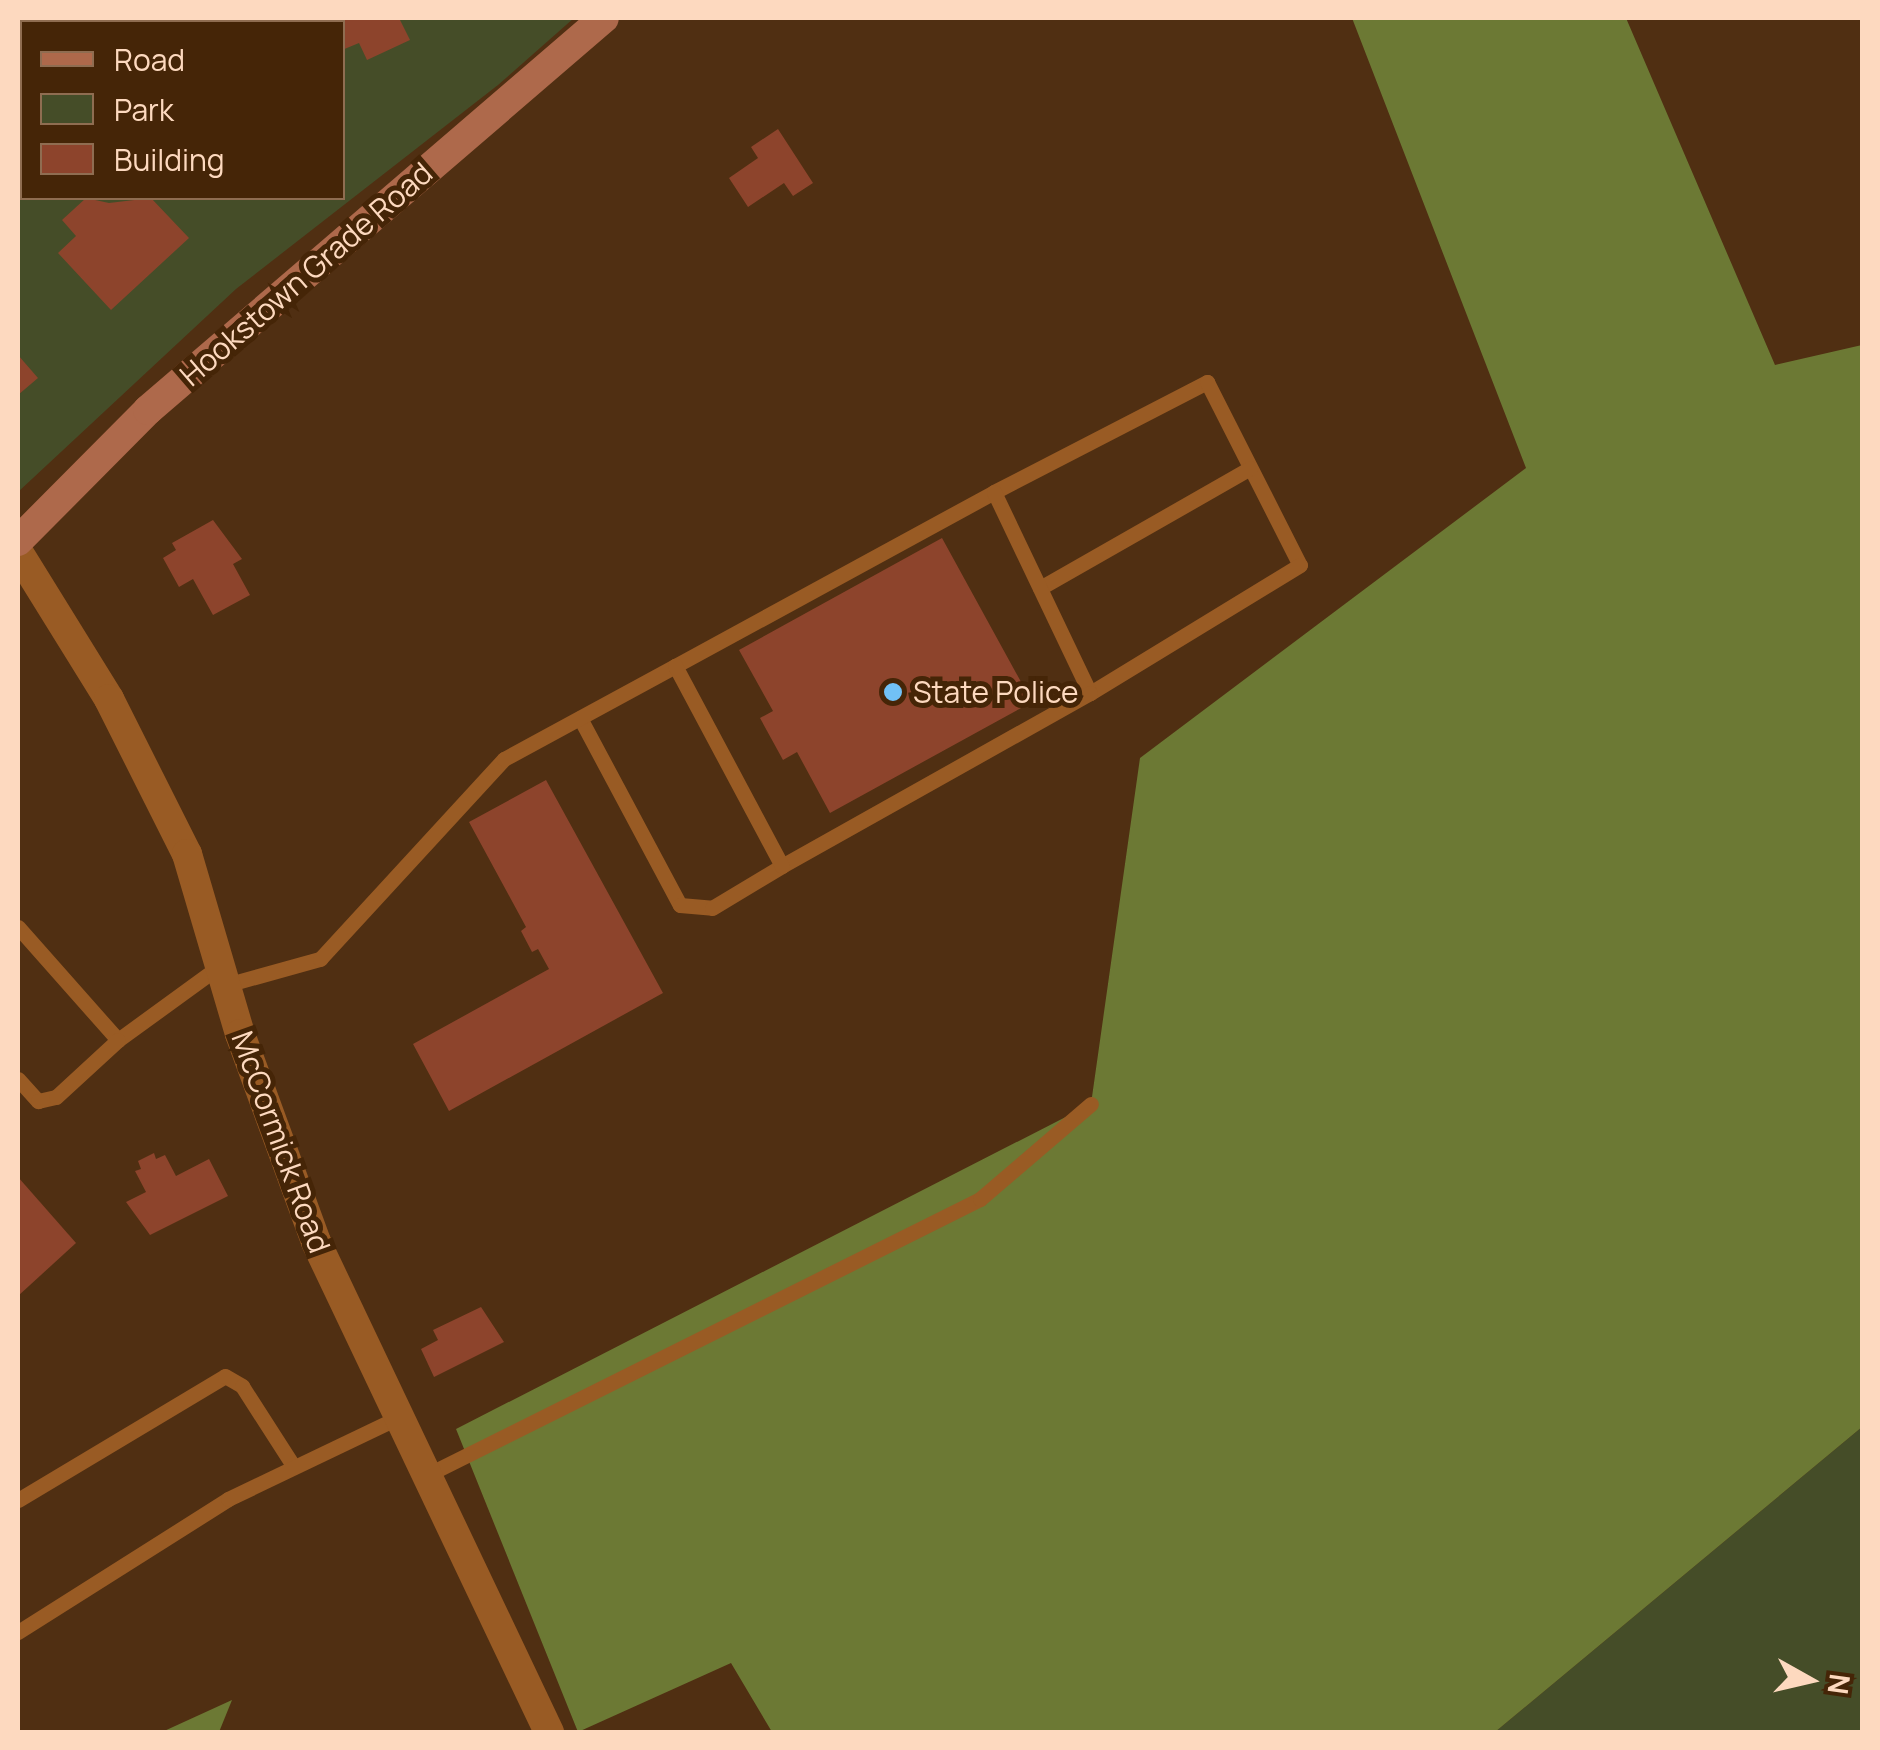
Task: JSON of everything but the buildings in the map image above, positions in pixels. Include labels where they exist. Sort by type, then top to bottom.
[{"type":"street","name":"Hookstown Grade Road","points":[[18,542],[148,410],[604,18]]},
{"type":"street","name":"McCormick Road","points":[[18,552],[109,699],[187,854],[223,976],[316,1242],[549,1732]]},
{"type":"lane","points":[[18,1079],[38,1101],[56,1098],[118,1040],[223,976],[320,959],[504,759],[994,492],[1206,382],[1300,565],[1090,694],[712,908],[680,905],[580,718]]},
{"type":"lane","points":[[1040,588],[1250,468]]},
{"type":"lane","points":[[994,492],[1090,694]]},
{"type":"lane","points":[[675,666],[782,866]]},
{"type":"lane","points":[[18,928],[118,1040]]},
{"type":"lane","points":[[424,1476],[980,1199],[1091,1104]]},
{"type":"lane","points":[[18,1500],[225,1376],[242,1386],[294,1467]]},
{"type":"lane","points":[[18,1632],[228,1499],[397,1418]]},
{"type":"green space","points":[[18,18],[574,18],[498,85],[236,289],[18,492]]},
{"type":"green space","points":[[1352,18],[1626,18],[1775,365],[1862,345],[1862,1427],[1495,1732],[772,1732],[731,1663],[578,1732],[456,1429],[1091,1104],[1140,758],[1526,468]]},
{"type":"green space","points":[[1862,1427],[1862,1732],[1495,1732]]},
{"type":"green space","points":[[232,1700],[219,1732],[162,1732]]},
{"type":"place","name":"State Police","points":[[893,692]]}]
